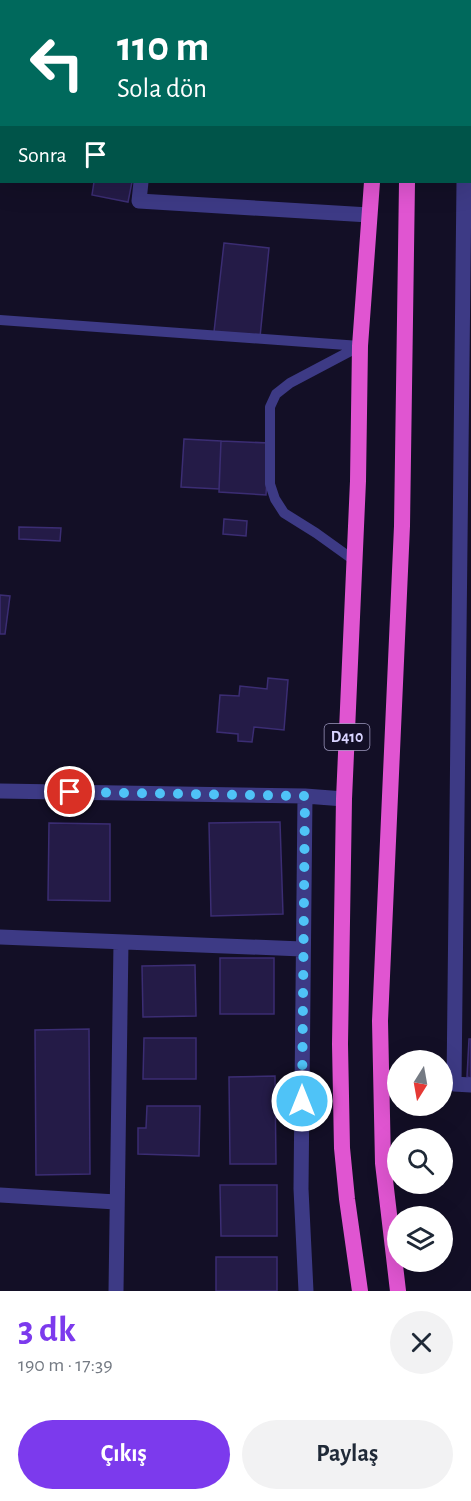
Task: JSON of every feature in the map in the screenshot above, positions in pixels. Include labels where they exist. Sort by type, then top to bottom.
[{"type":"highway","name":"D410","points":[[360,1291],[342,1148],[340,1044],[344,800],[358,481],[360,346],[372,183]]},
{"type":"highway","name":"D410","points":[[398,1291],[383,1162],[380,1021],[402,526],[407,183]]},
{"type":"street","points":[[141,183],[139,201],[369,215]]},
{"type":"street","points":[[464,183],[467,200],[463,981],[454,1084],[471,1085]]},
{"type":"street","points":[[0,791],[305,796],[344,800]]},
{"type":"street","points":[[305,796],[301,1189],[306,1291]]},
{"type":"street","points":[[0,937],[302,949]]},
{"type":"street","points":[[116,1291],[121,942]]},
{"type":"street","points":[[0,1195],[117,1202]]},
{"type":"lane","points":[[0,320],[360,346]]},
{"type":"lane","points":[[355,561],[285,513],[274,500],[270,484],[270,407],[276,394],[290,383],[360,346]]},
{"type":"building","points":[[94,183],[132,183],[128,202],[92,195]]},
{"type":"building","points":[[224,243],[269,248],[260,337],[214,332]]},
{"type":"building","points":[[184,439],[221,441],[219,489],[181,487]]},
{"type":"building","points":[[221,441],[269,443],[266,495],[219,492]]},
{"type":"building","points":[[224,519],[247,521],[246,536],[223,534]]},
{"type":"building","points":[[19,527],[61,528],[60,541],[19,539]]},
{"type":"building","points":[[0,595],[10,596],[5,634],[0,634]]},
{"type":"building","points":[[268,678],[288,680],[284,730],[254,727],[252,742],[238,741],[238,734],[217,732],[220,695],[239,696],[240,686],[267,689]]},
{"type":"building","points":[[280,822],[283,914],[211,916],[209,823]]},
{"type":"building","points":[[49,823],[110,824],[110,901],[48,900]]},
{"type":"building","points":[[220,958],[274,958],[274,1014],[220,1014]]},
{"type":"building","points":[[195,965],[196,1016],[143,1017],[142,966]]},
{"type":"building","points":[[89,1029],[90,1174],[36,1175],[35,1030]]},
{"type":"building","points":[[144,1038],[196,1038],[196,1079],[143,1079]]},
{"type":"building","points":[[469,1039],[471,1039],[471,1078],[467,1077]]},
{"type":"building","points":[[275,1076],[276,1164],[230,1164],[229,1077]]},
{"type":"building","points":[[147,1106],[200,1106],[199,1156],[138,1154],[138,1128],[146,1128]]},
{"type":"building","points":[[220,1185],[277,1185],[277,1236],[221,1236]]},
{"type":"building","points":[[216,1257],[277,1257],[277,1291],[216,1291]]},
{"type":"route","points":[[70,792],[305,796],[302,1101]]}]
